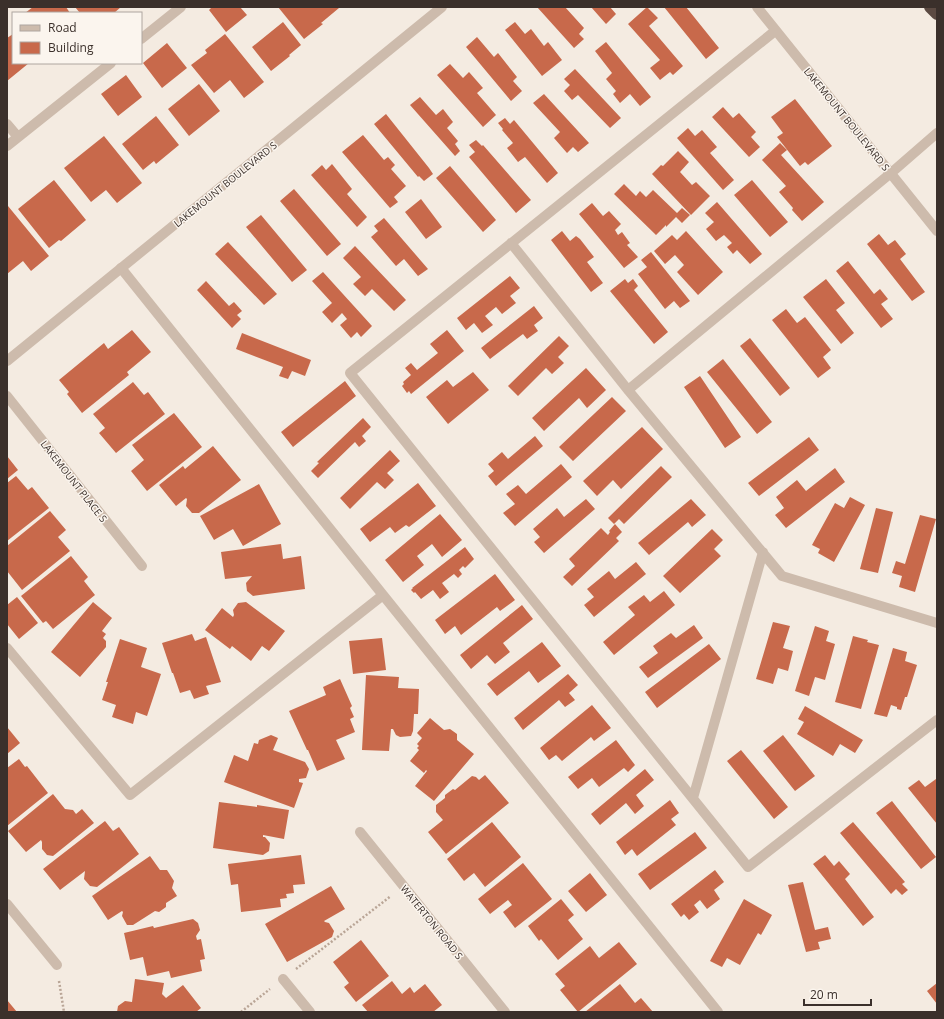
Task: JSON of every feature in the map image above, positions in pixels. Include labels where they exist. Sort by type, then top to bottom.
[{"type":"highway","points":[[930,7],[937,14]]},
{"type":"street","points":[[142,38],[180,7]]},
{"type":"street","name":"LAKEMOUNT BOULEVARD S","points":[[7,361],[442,7]]},
{"type":"street","name":"LAKEMOUNT BOULEVARD S","points":[[757,7],[937,231]]},
{"type":"street","points":[[775,31],[350,373],[748,867],[937,720]]},
{"type":"street","points":[[7,146],[110,64]]},
{"type":"street","points":[[7,124],[18,137]]},
{"type":"street","points":[[628,390],[937,133]]},
{"type":"street","points":[[511,243],[628,390],[782,576],[937,623]]},
{"type":"street","points":[[121,268],[718,1012]]},
{"type":"street","name":"LAKEMOUNT PLACE S","points":[[7,396],[142,566]]},
{"type":"street","points":[[693,798],[762,552]]},
{"type":"street","points":[[7,648],[130,795],[383,595]]},
{"type":"street","name":"WATERTON ROAD S","points":[[360,832],[505,1012]]},
{"type":"street","points":[[7,904],[57,965]]},
{"type":"street","points":[[283,979],[310,1012]]},
{"type":"path","points":[[241,1012],[404,886]]},
{"type":"path","points":[[57,965],[64,1012]]},
{"type":"building","points":[[33,7],[66,7],[69,12],[26,12]]},
{"type":"building","points":[[75,7],[121,7],[115,12],[79,12]]},
{"type":"building","points":[[212,7],[240,7],[247,15],[226,32],[209,10]]},
{"type":"building","points":[[278,7],[339,8],[321,23],[323,24],[304,39]]},
{"type":"building","points":[[537,7],[565,7],[584,28],[579,34],[584,39],[574,48]]},
{"type":"building","points":[[591,7],[610,7],[616,14],[606,24]]},
{"type":"building","points":[[647,7],[658,18],[649,26],[683,66],[673,75],[670,72],[660,80],[650,68],[660,60],[628,24]]},
{"type":"building","points":[[664,7],[686,7],[719,48],[706,59]]},
{"type":"building","points":[[283,22],[301,45],[271,71],[252,47]]},
{"type":"building","points":[[515,22],[525,34],[531,29],[544,46],[548,42],[562,60],[542,76],[505,30]]},
{"type":"building","points":[[225,34],[264,82],[244,98],[230,80],[214,93],[191,65],[207,53],[205,50]]},
{"type":"building","points":[[12,35],[12,64],[28,64],[7,81],[7,38]]},
{"type":"building","points":[[477,37],[494,57],[498,53],[517,77],[513,81],[522,91],[511,101],[466,47]]},
{"type":"building","points":[[606,42],[651,97],[640,106],[630,94],[620,103],[613,94],[616,91],[606,79],[612,73],[595,51]]},
{"type":"building","points":[[167,43],[187,68],[162,88],[143,63]]},
{"type":"building","points":[[450,64],[463,78],[469,72],[483,88],[477,93],[496,115],[483,127],[437,75]]},
{"type":"building","points":[[575,69],[621,118],[610,128],[578,95],[572,100],[564,91],[570,85],[564,79]]},
{"type":"building","points":[[126,75],[142,97],[118,116],[101,94]]},
{"type":"building","points":[[199,84],[220,111],[189,136],[168,109]]},
{"type":"building","points":[[544,94],[589,143],[578,152],[573,147],[567,153],[554,138],[560,132],[533,103]]},
{"type":"building","points":[[420,97],[436,115],[443,109],[453,122],[447,128],[458,141],[455,144],[460,151],[455,156],[410,105]]},
{"type":"building","points":[[795,99],[832,146],[808,165],[805,162],[800,166],[777,137],[783,133],[771,117]]},
{"type":"building","points":[[723,107],[733,118],[739,113],[756,132],[751,137],[760,147],[749,157],[712,117]]},
{"type":"building","points":[[386,114],[433,174],[424,181],[419,176],[418,177],[374,124]]},
{"type":"building","points":[[156,116],[179,145],[156,164],[154,161],[143,170],[122,144]]},
{"type":"building","points":[[505,118],[510,124],[514,120],[558,173],[547,183],[525,157],[518,162],[507,148],[513,143],[498,123]]},
{"type":"building","points":[[688,128],[695,136],[702,130],[717,147],[710,153],[734,180],[723,190],[677,138]]},
{"type":"building","points":[[363,135],[384,160],[388,157],[395,165],[391,169],[406,186],[394,197],[398,202],[390,208],[342,152]]},
{"type":"building","points":[[104,136],[142,183],[117,203],[106,190],[91,202],[64,168]]},
{"type":"building","points":[[476,140],[482,146],[483,145],[531,200],[516,213],[469,157],[475,152],[469,145]]},
{"type":"building","points":[[780,143],[787,150],[781,155],[824,202],[802,221],[779,192],[786,186],[762,160]]},
{"type":"building","points":[[678,151],[689,162],[680,172],[692,185],[696,182],[710,196],[691,215],[652,174],[661,165],[663,166]]},
{"type":"building","points":[[332,164],[352,189],[347,194],[367,217],[357,227],[311,175],[322,165],[326,170]]},
{"type":"building","points":[[450,166],[496,220],[483,232],[436,178]]},
{"type":"building","points":[[54,180],[86,220],[61,241],[59,240],[49,248],[18,209]]},
{"type":"building","points":[[752,180],[788,222],[770,237],[734,195]]},
{"type":"building","points":[[624,184],[636,196],[640,191],[646,197],[653,190],[677,213],[682,208],[690,215],[682,223],[676,217],[656,235],[614,194]]},
{"type":"building","points":[[294,189],[341,244],[327,256],[280,201]]},
{"type":"building","points":[[421,199],[442,227],[426,239],[405,212]]},
{"type":"building","points":[[717,202],[762,254],[750,264],[737,250],[733,254],[727,247],[732,243],[724,235],[716,241],[706,229],[714,222],[705,213]]},
{"type":"building","points":[[592,203],[603,216],[609,211],[621,224],[615,230],[618,235],[622,232],[630,243],[627,245],[638,257],[624,268],[579,214]]},
{"type":"building","points":[[8,206],[49,256],[31,271],[23,261],[7,274]]},
{"type":"building","points":[[261,215],[307,270],[292,282],[246,227]]},
{"type":"building","points":[[384,218],[428,269],[418,276],[404,259],[396,266],[371,237],[378,231],[374,226]]},
{"type":"building","points":[[562,231],[570,241],[576,236],[580,239],[594,257],[587,262],[603,283],[591,292],[551,240]]},
{"type":"building","points":[[686,231],[723,272],[698,295],[677,272],[684,265],[675,255],[665,264],[654,251],[672,235],[677,240]]},
{"type":"building","points":[[879,234],[888,245],[895,240],[906,254],[900,259],[925,292],[912,301],[867,244]]},
{"type":"building","points":[[228,242],[277,294],[264,305],[215,254]]},
{"type":"building","points":[[355,246],[406,300],[394,311],[372,289],[365,296],[353,284],[361,277],[343,258]]},
{"type":"building","points":[[651,252],[690,301],[680,308],[674,301],[665,309],[638,274],[647,267],[641,260]]},
{"type":"building","points":[[848,261],[874,294],[880,289],[888,299],[881,304],[893,319],[881,328],[836,271]]},
{"type":"building","points":[[323,272],[372,326],[361,337],[357,332],[351,338],[340,325],[347,319],[342,313],[332,323],[322,312],[332,303],[312,281]]},
{"type":"building","points":[[510,276],[520,288],[510,296],[516,303],[502,314],[496,307],[485,316],[493,325],[482,333],[474,323],[466,330],[457,318]]},
{"type":"building","points":[[625,279],[628,283],[633,279],[638,286],[634,290],[668,332],[654,344],[610,291]]},
{"type":"building","points":[[826,279],[845,303],[836,310],[854,333],[841,344],[803,297]]},
{"type":"building","points":[[206,281],[229,306],[234,302],[242,311],[237,315],[241,319],[232,328],[197,290]]},
{"type":"building","points":[[534,306],[543,318],[534,325],[538,331],[527,339],[523,334],[490,359],[481,348]]},
{"type":"building","points":[[786,309],[797,323],[805,317],[831,350],[823,357],[831,368],[818,378],[772,320]]},
{"type":"building","points":[[132,330],[151,352],[127,372],[129,375],[82,413],[67,394],[69,392],[59,380],[104,343],[108,349]]},
{"type":"building","points":[[447,330],[464,351],[411,394],[409,391],[407,393],[402,386],[404,384],[403,382],[411,375],[405,368],[411,363],[417,370],[438,353],[430,344]]},
{"type":"building","points":[[242,333],[311,360],[305,376],[292,371],[288,379],[279,376],[283,367],[236,349]]},
{"type":"building","points":[[559,336],[569,346],[558,357],[564,363],[552,374],[546,368],[518,396],[508,386]]},
{"type":"building","points":[[750,338],[790,388],[780,396],[740,346]]},
{"type":"building","points":[[723,359],[772,422],[757,434],[707,372]]},
{"type":"building","points":[[586,368],[606,390],[587,408],[579,398],[544,431],[532,418]]},
{"type":"building","points":[[473,372],[489,390],[448,424],[426,397],[447,380],[453,387]]},
{"type":"building","points":[[700,376],[741,437],[725,448],[684,387]]},
{"type":"building","points":[[345,381],[356,396],[293,447],[281,432]]},
{"type":"building","points":[[133,382],[144,395],[148,392],[165,414],[116,453],[99,433],[105,428],[93,414]]},
{"type":"building","points":[[612,397],[626,411],[573,461],[559,447]]},
{"type":"building","points":[[174,413],[202,447],[147,491],[131,471],[144,460],[132,445]]},
{"type":"building","points":[[363,418],[371,427],[362,436],[366,441],[359,447],[355,442],[318,478],[311,471],[319,463],[317,462]]},
{"type":"building","points":[[642,427],[663,449],[621,489],[613,480],[597,496],[583,481]]},
{"type":"building","points":[[535,436],[543,446],[496,486],[488,476],[494,471],[488,464],[502,452],[508,459]]},
{"type":"building","points":[[809,437],[819,450],[759,496],[748,483]]},
{"type":"building","points":[[213,446],[241,480],[199,513],[192,513],[186,506],[186,498],[176,506],[159,485],[183,466],[185,469]]},
{"type":"building","points":[[390,450],[400,461],[387,473],[394,480],[385,489],[377,482],[350,509],[340,498]]},
{"type":"building","points":[[7,456],[18,470],[7,479]]},
{"type":"building","points":[[561,464],[572,477],[515,526],[503,513],[515,504],[506,494],[518,485],[526,494]]},
{"type":"building","points":[[661,466],[672,477],[624,524],[619,519],[614,524],[608,518]]},
{"type":"building","points":[[835,468],[845,482],[786,528],[775,515],[784,508],[776,497],[797,480],[806,491]]},
{"type":"building","points":[[16,476],[28,490],[32,487],[49,508],[7,541],[7,483]]},
{"type":"building","points":[[418,483],[436,506],[409,527],[406,525],[395,533],[390,527],[370,542],[360,529]]},
{"type":"building","points":[[259,484],[281,524],[243,546],[233,529],[214,540],[200,516]]},
{"type":"building","points":[[850,497],[865,505],[834,562],[818,553],[820,549],[812,545],[835,503],[844,508]]},
{"type":"building","points":[[586,499],[595,509],[544,553],[534,542],[540,537],[533,529],[557,508],[564,517]]},
{"type":"building","points":[[691,499],[706,515],[692,527],[688,522],[649,555],[638,543]]},
{"type":"building","points":[[876,508],[893,512],[878,573],[860,569]]},
{"type":"building","points":[[50,511],[66,530],[58,537],[70,551],[22,590],[7,571],[7,546]]},
{"type":"building","points":[[440,514],[462,540],[442,557],[432,544],[417,556],[424,565],[403,582],[385,560]]},
{"type":"building","points":[[920,515],[936,519],[915,592],[899,587],[902,576],[892,573],[896,561],[905,564]]},
{"type":"building","points":[[615,524],[622,532],[616,538],[619,541],[572,586],[563,577],[575,566],[569,559],[601,528],[608,535],[610,532],[609,531]]},
{"type":"building","points":[[712,529],[723,540],[714,549],[721,556],[680,593],[663,576]]},
{"type":"building","points":[[281,544],[283,559],[301,556],[305,589],[253,596],[247,591],[246,583],[252,576],[225,579],[221,552]]},
{"type":"building","points":[[465,547],[474,559],[465,568],[463,566],[459,570],[462,574],[458,578],[454,574],[442,583],[449,592],[440,599],[433,590],[421,599],[411,590],[412,588]]},
{"type":"building","points":[[71,556],[88,577],[84,581],[95,595],[53,629],[46,621],[43,623],[21,596]]},
{"type":"building","points":[[636,562],[646,574],[594,617],[584,605],[594,597],[587,589],[609,571],[615,579]]},
{"type":"building","points":[[495,574],[515,600],[500,611],[497,607],[461,635],[455,626],[445,634],[435,620]]},
{"type":"building","points":[[664,591],[675,605],[614,655],[603,642],[635,615],[628,607],[644,595],[650,602]]},
{"type":"building","points":[[17,597],[38,623],[19,639],[7,624],[7,605]]},
{"type":"building","points":[[93,602],[112,618],[102,631],[106,634],[103,638],[106,641],[106,647],[80,677],[51,652]]},
{"type":"building","points":[[246,602],[285,631],[269,651],[262,646],[251,661],[232,646],[230,649],[205,630],[222,608],[233,617],[233,610],[238,603]]},
{"type":"building","points":[[522,605],[533,619],[503,643],[510,652],[495,664],[487,655],[471,669],[460,655]]},
{"type":"building","points":[[773,622],[790,626],[783,648],[793,651],[788,671],[778,668],[773,684],[756,679]]},
{"type":"building","points":[[694,625],[703,638],[648,678],[639,667],[658,653],[653,646],[671,633],[676,638]]},
{"type":"building","points":[[815,626],[829,631],[826,641],[835,644],[825,680],[815,677],[809,696],[795,691]]},
{"type":"building","points":[[192,634],[195,641],[206,637],[221,682],[206,686],[209,694],[194,699],[190,690],[180,693],[162,643]]},
{"type":"building","points":[[853,636],[879,645],[861,709],[835,702]]},
{"type":"building","points":[[382,638],[386,670],[353,674],[349,641]]},
{"type":"building","points":[[120,639],[147,648],[141,667],[161,674],[147,716],[136,712],[133,724],[112,717],[116,705],[102,700],[108,682],[106,682]]},
{"type":"building","points":[[542,642],[561,666],[538,683],[529,671],[497,696],[487,684]]},
{"type":"building","points":[[709,644],[721,659],[657,708],[645,692]]},
{"type":"building","points":[[893,648],[907,652],[905,661],[917,665],[907,697],[905,697],[901,710],[891,705],[887,717],[874,714]]},
{"type":"building","points":[[568,674],[578,685],[569,693],[575,700],[565,707],[559,700],[523,730],[514,718]]},
{"type":"building","points":[[366,675],[399,677],[398,688],[419,689],[418,714],[414,714],[413,731],[411,736],[400,737],[396,735],[393,729],[391,729],[389,751],[362,750]]},
{"type":"building","points":[[340,679],[352,706],[350,708],[354,717],[350,719],[355,732],[336,740],[345,759],[317,771],[289,711],[326,695],[323,687]]},
{"type":"building","points":[[592,705],[611,728],[594,741],[591,737],[562,761],[556,755],[549,760],[540,748]]},
{"type":"building","points":[[805,706],[863,740],[855,753],[840,744],[833,756],[797,734],[804,722],[798,719]]},
{"type":"building","points":[[430,718],[444,730],[450,729],[457,734],[457,740],[474,754],[434,801],[415,786],[427,771],[426,770],[424,773],[410,761],[419,750],[417,748],[419,746],[417,744],[422,738],[417,733]]},
{"type":"building","points":[[7,727],[20,743],[7,754]]},
{"type":"building","points":[[271,735],[278,738],[273,750],[305,762],[309,769],[306,778],[299,779],[299,782],[303,783],[294,808],[224,782],[234,755],[248,761],[254,743],[258,744],[259,740]]},
{"type":"building","points":[[783,735],[815,776],[795,791],[763,751]]},
{"type":"building","points":[[616,740],[635,765],[628,772],[624,768],[599,787],[592,778],[578,789],[568,777]]},
{"type":"building","points":[[741,750],[788,807],[774,819],[727,761]]},
{"type":"building","points":[[19,759],[25,767],[27,766],[48,793],[7,826],[7,768]]},
{"type":"building","points":[[645,769],[654,780],[636,795],[644,806],[635,814],[626,803],[600,825],[591,814]]},
{"type":"building","points":[[485,775],[509,803],[446,854],[428,832],[443,820],[436,812],[436,805],[445,798],[445,795],[453,789],[455,790],[472,776],[479,780]]},
{"type":"building","points":[[936,779],[937,824],[908,788],[919,780],[925,787]]},
{"type":"building","points":[[53,794],[65,809],[73,810],[76,814],[82,809],[94,823],[53,856],[47,855],[42,849],[41,840],[26,852],[8,831]]},
{"type":"building","points":[[670,800],[679,813],[671,819],[676,825],[637,856],[632,849],[625,855],[616,842]]},
{"type":"building","points":[[892,801],[936,857],[921,869],[876,813]]},
{"type":"building","points":[[219,802],[257,807],[257,805],[289,810],[284,839],[263,835],[263,837],[265,837],[270,843],[269,851],[263,855],[213,848]]},
{"type":"building","points":[[105,821],[113,831],[119,827],[139,854],[97,887],[90,886],[84,879],[85,871],[60,890],[43,869]]},
{"type":"building","points":[[492,822],[521,857],[485,887],[474,873],[464,881],[447,859]]},
{"type":"building","points":[[853,822],[905,882],[902,884],[908,890],[902,895],[896,889],[891,894],[840,833]]},
{"type":"building","points":[[695,832],[707,848],[650,890],[638,874]]},
{"type":"building","points":[[301,855],[305,884],[293,885],[294,893],[286,894],[287,898],[280,899],[281,907],[241,912],[238,884],[231,885],[228,864]]},
{"type":"building","points":[[825,855],[834,866],[839,861],[850,874],[845,879],[874,917],[863,926],[813,864]]},
{"type":"building","points":[[150,856],[160,870],[167,870],[174,881],[172,888],[177,896],[166,903],[166,907],[159,912],[155,911],[133,925],[127,925],[122,916],[122,911],[108,920],[92,896]]},
{"type":"building","points":[[523,863],[552,899],[515,928],[503,912],[512,905],[508,900],[490,914],[478,899]]},
{"type":"building","points":[[715,870],[724,882],[714,890],[720,899],[707,909],[700,900],[694,905],[699,912],[689,920],[684,914],[681,917],[671,904]]},
{"type":"building","points":[[590,873],[607,895],[586,912],[568,891]]},
{"type":"building","points":[[803,882],[815,930],[828,927],[831,939],[818,942],[820,949],[806,952],[788,885]]},
{"type":"building","points":[[331,886],[345,909],[324,921],[329,923],[334,931],[332,937],[287,962],[265,924]]},
{"type":"building","points":[[561,899],[574,915],[568,920],[583,939],[558,960],[541,939],[539,941],[528,926]]},
{"type":"building","points":[[744,899],[772,915],[761,935],[758,933],[740,965],[727,958],[722,967],[710,961]]},
{"type":"building","points":[[193,919],[198,923],[200,930],[196,936],[197,940],[201,939],[205,959],[200,960],[202,971],[171,978],[169,971],[147,976],[143,957],[130,960],[124,933]]},
{"type":"building","points":[[361,940],[389,976],[356,1002],[344,987],[349,983],[333,962]]},
{"type":"building","points":[[619,942],[637,964],[578,1012],[560,990],[565,986],[555,974],[590,946],[599,958]]},
{"type":"building","points":[[135,979],[164,983],[162,994],[166,998],[183,985],[201,1008],[196,1012],[117,1012],[118,1006],[125,1001],[132,1002]]},
{"type":"building","points":[[392,981],[402,994],[410,987],[414,993],[425,984],[442,1005],[433,1012],[368,1012],[362,1005]]},
{"type":"building","points":[[937,983],[937,1004],[927,991]]},
{"type":"building","points":[[620,984],[635,1003],[641,998],[653,1012],[585,1012]]},
{"type":"building","points":[[7,1000],[17,1012],[7,1012]]}]
